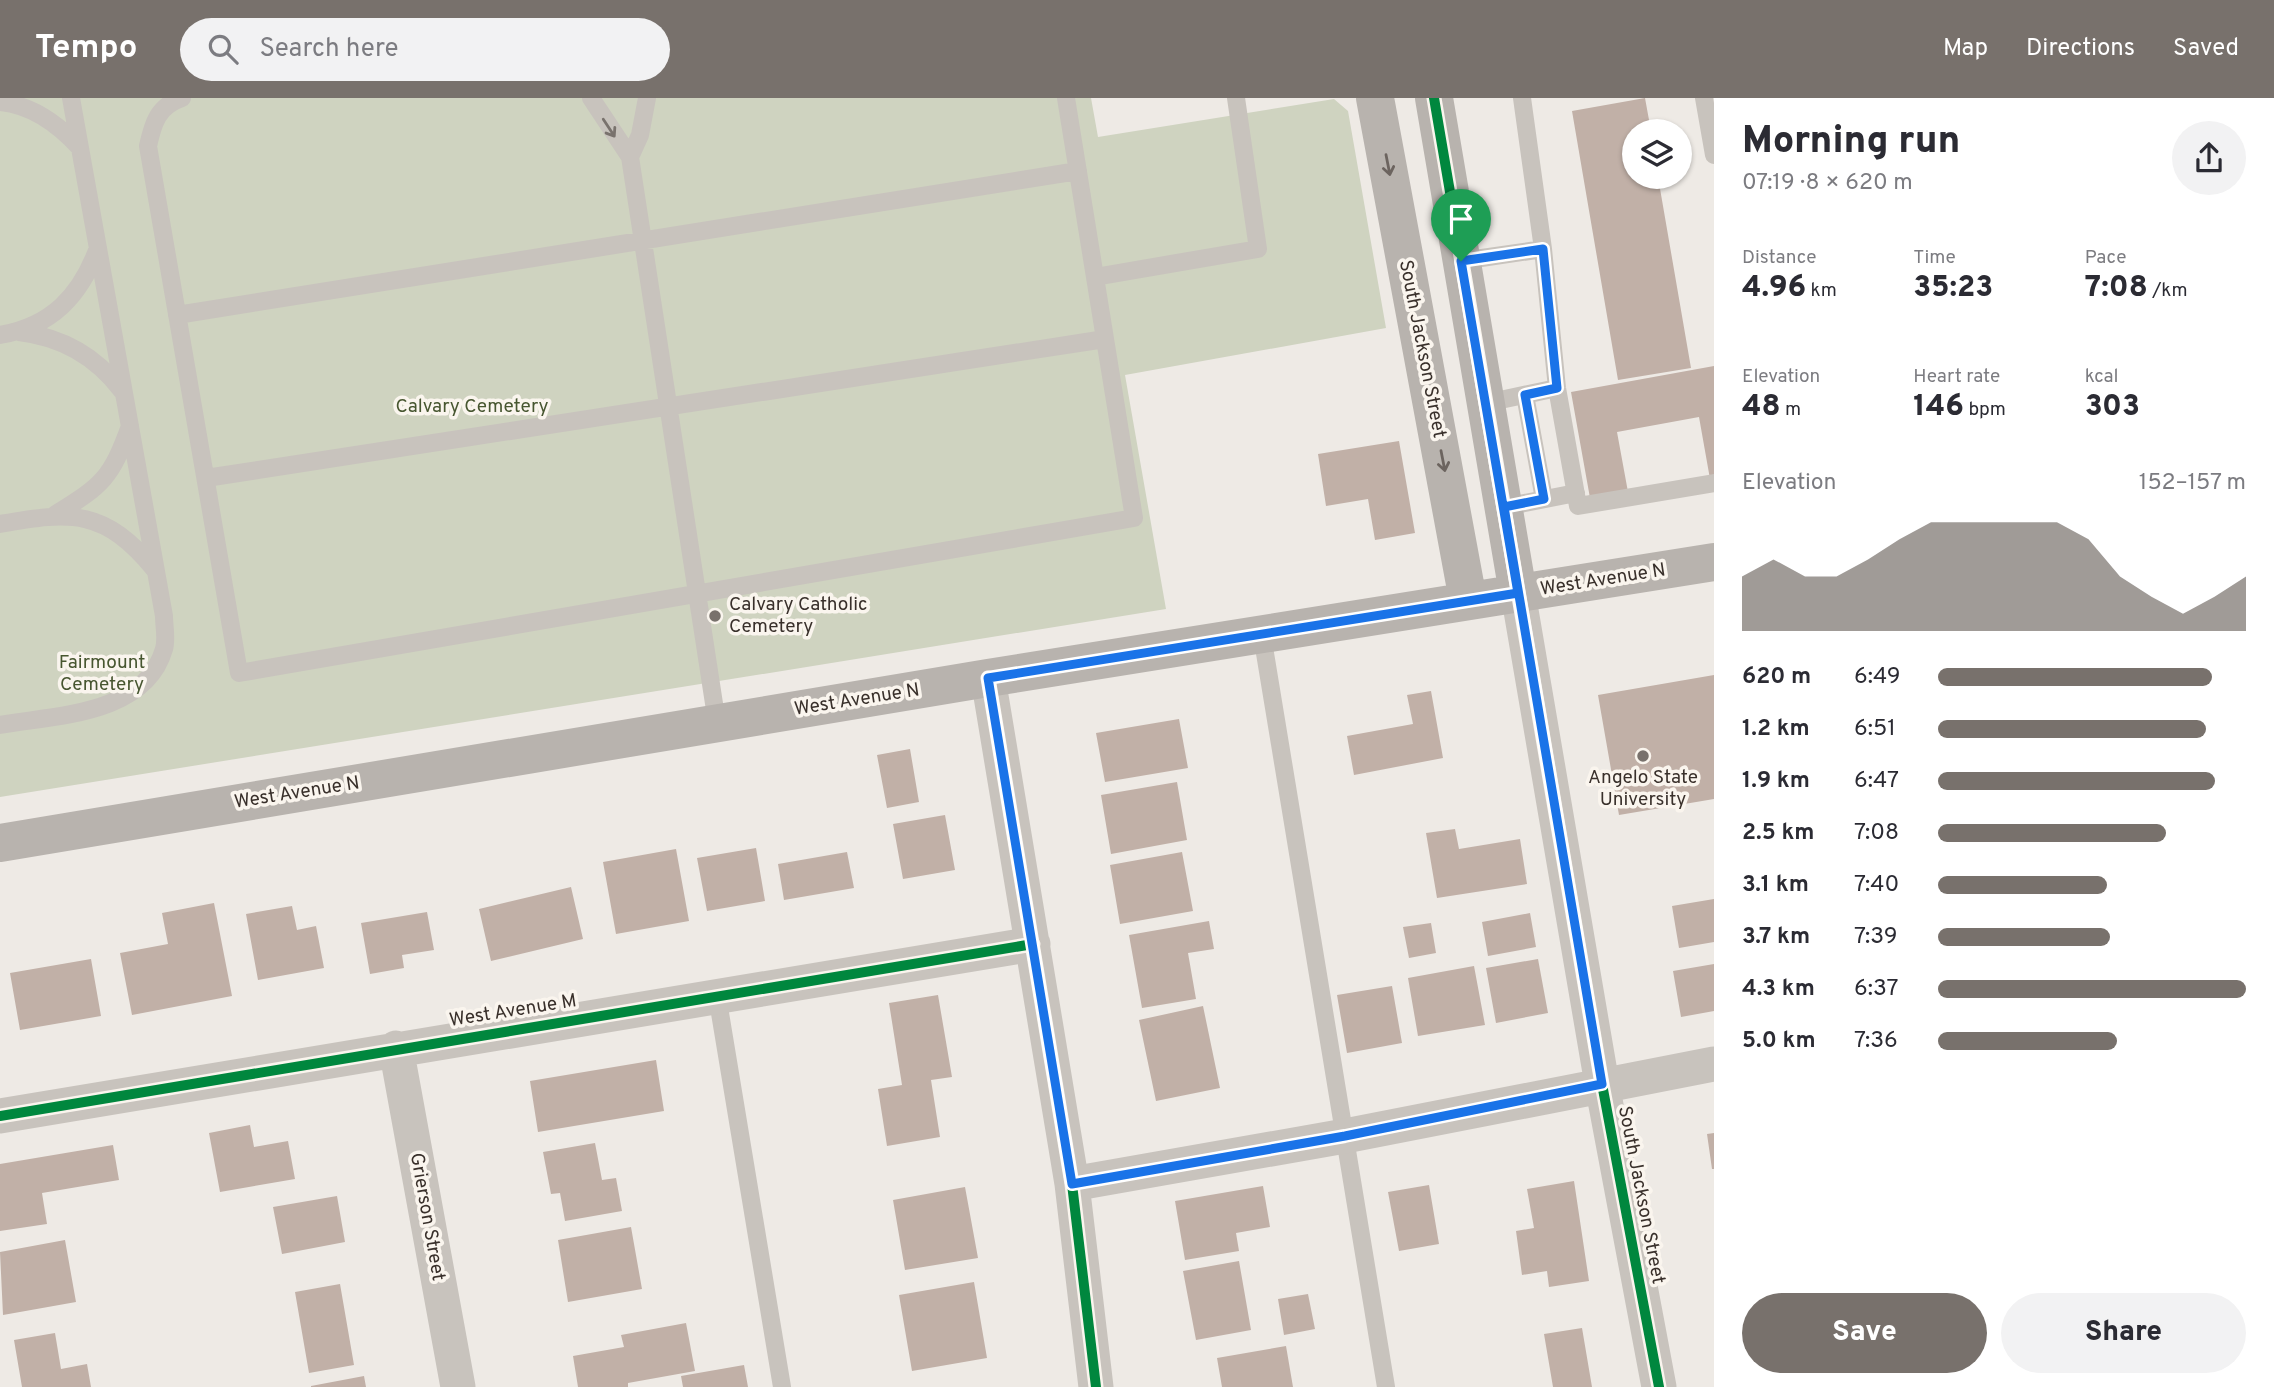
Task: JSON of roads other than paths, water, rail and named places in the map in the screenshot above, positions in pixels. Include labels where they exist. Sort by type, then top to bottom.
[{"type":"main road","name":"South Jackson Street","points":[[1375,98],[1468,600]]},
{"type":"main road","name":"South Jackson Street","points":[[1434,98],[1518,593]]},
{"type":"main road","name":"West Avenue N","points":[[0,843],[988,678],[1714,562]]},
{"type":"street","name":"South Jackson Street","points":[[1518,593],[1602,1084],[1659,1387]]},
{"type":"street","points":[[988,678],[1072,1184],[1096,1387]]},
{"type":"street","name":"West Avenue M","points":[[0,1116],[1033,944]]},
{"type":"street","name":"Grierson Street","points":[[396,1048],[458,1387]]},
{"type":"street","points":[[1072,1184],[1345,1136],[1714,1064]]},
{"type":"lane","points":[[0,725],[104,705],[129,695],[145,683],[157,667],[165,646],[164,616],[71,98]]},
{"type":"lane","points":[[182,98],[169,102],[153,121],[148,146],[239,673],[1134,518],[1066,98]]},
{"type":"lane","points":[[591,98],[630,158],[717,723]]},
{"type":"lane","points":[[630,158],[640,135],[647,98]]},
{"type":"lane","points":[[1095,278],[1258,249],[1236,98]]},
{"type":"lane","points":[[1522,98],[1543,249],[1557,388],[1578,506],[1714,483]]},
{"type":"lane","points":[[1704,98],[1714,155]]},
{"type":"lane","points":[[0,102],[19,106],[49,120],[80,148]]},
{"type":"lane","points":[[177,315],[1078,171]]},
{"type":"lane","points":[[19,332],[56,313],[75,296],[98,248]]},
{"type":"lane","points":[[1461,261],[1543,249]]},
{"type":"lane","points":[[0,335],[19,332],[41,334],[66,344],[93,359],[124,393]]},
{"type":"lane","points":[[206,478],[1105,339]]},
{"type":"lane","points":[[1486,403],[1557,388]]},
{"type":"lane","points":[[1525,395],[1544,499]]},
{"type":"lane","points":[[56,514],[99,486],[118,458],[130,426]]},
{"type":"lane","points":[[1504,507],[1576,494]]},
{"type":"lane","points":[[0,524],[56,514],[103,523],[134,547],[156,572]]},
{"type":"lane","points":[[1262,635],[1386,1387]]},
{"type":"lane","points":[[717,995],[782,1387]]},
{"type":"place","name":"Calvary Catholic Cemetery","points":[[715,616]]},
{"type":"place","name":"Angelo State University","points":[[1643,756]]},
{"type":"park label","name":"Calvary Cemetery","points":[[472,407]]},
{"type":"park label","name":"Fairmount Cemetery","points":[[102,674]]}]
